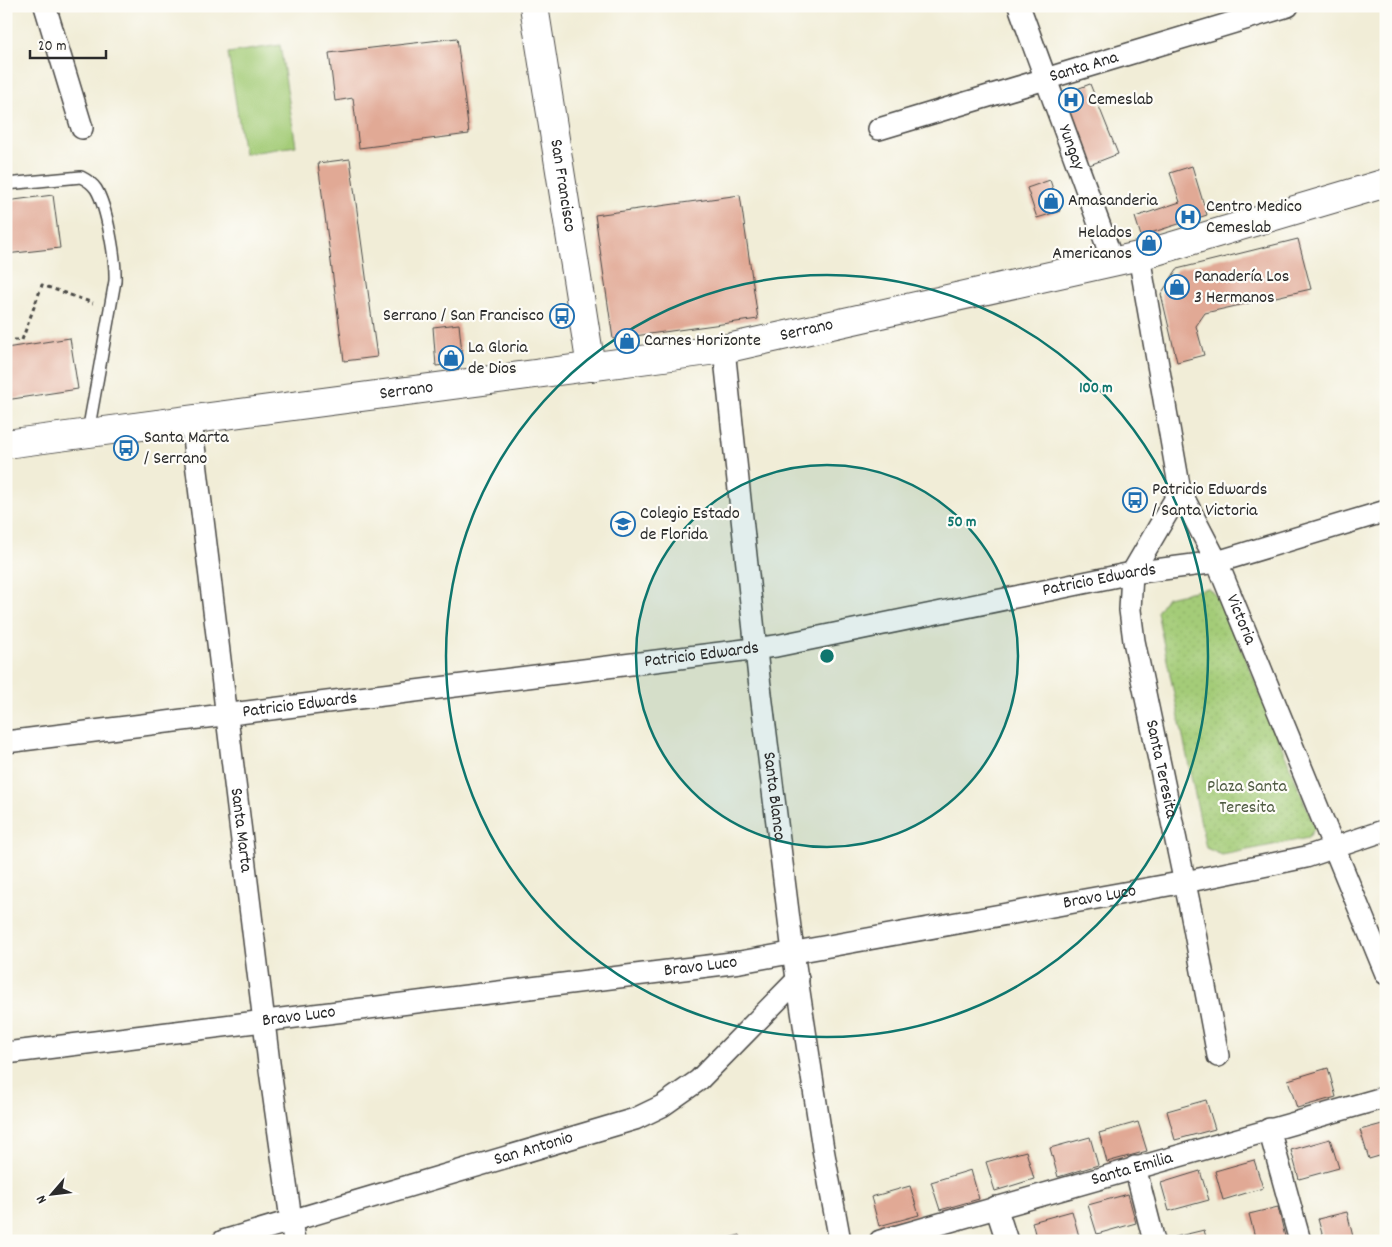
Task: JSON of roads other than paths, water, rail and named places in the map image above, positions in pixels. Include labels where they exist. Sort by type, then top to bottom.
[{"type":"main road","name":"San Francisco","points":[[534,6],[591,368]]},
{"type":"main road","name":"Serrano","points":[[6,444],[724,349],[1139,256],[1386,184]]},
{"type":"street","points":[[45,6],[82,128]]},
{"type":"street","name":"Yungay","points":[[1019,6],[1113,262]]},
{"type":"street","name":"Santa Ana","points":[[879,129],[1288,6]]},
{"type":"street","name":"Victoria","points":[[1139,256],[1180,491],[1218,562],[1386,974]]},
{"type":"street","name":"Santa Blanca","points":[[724,349],[756,649],[793,952],[823,1149],[840,1241]]},
{"type":"street","name":"Santa Marta","points":[[190,421],[264,1020],[293,1231]]},
{"type":"street","name":"Santa Teresita","points":[[1180,491],[1132,573],[1130,610],[1134,641],[1185,882],[1218,1056]]},
{"type":"street","name":"Patricio Edwards","points":[[6,742],[756,649],[1132,573],[1218,562],[1386,511]]},
{"type":"street","name":"Bravo Luco","points":[[6,1053],[740,962],[1185,882],[1306,856],[1386,830]]},
{"type":"street","name":"San Antonio","points":[[223,1241],[293,1231],[635,1120],[681,1094],[699,1080],[798,979]]},
{"type":"street","name":"Santa Emilia","points":[[880,1241],[1386,1097]]},
{"type":"street","points":[[1269,1129],[1300,1241]]},
{"type":"street","points":[[1135,1167],[1154,1241]]},
{"type":"street","points":[[996,1207],[1007,1241]]},
{"type":"lane","points":[[6,184],[72,177],[89,181],[100,199],[115,265],[111,310],[88,434]]},
{"type":"place","name":"Cemeslab","points":[[1071,100]]},
{"type":"place","name":"Amasanderia","points":[[1051,201]]},
{"type":"place","name":"Centro Medico Cemeslab","points":[[1188,217]]},
{"type":"place","name":"Helados Americanos","points":[[1149,243]]},
{"type":"place","name":"Panadería Los 3 Hermanos","points":[[1177,287]]},
{"type":"place","name":"Serrano / San Francisco","points":[[562,316]]},
{"type":"place","name":"Carnes Horizonte","points":[[627,341]]},
{"type":"place","name":"La Gloria de Dios","points":[[451,358]]},
{"type":"place","name":"Santa Marta / Serrano","points":[[126,448]]},
{"type":"place","name":"Patricio Edwards / Santa Victoria","points":[[1135,500]]},
{"type":"place","name":"Colegio Estado de Florida","points":[[623,524]]},
{"type":"park label","name":"Plaza Santa Teresita","points":[[1247,798]]}]
